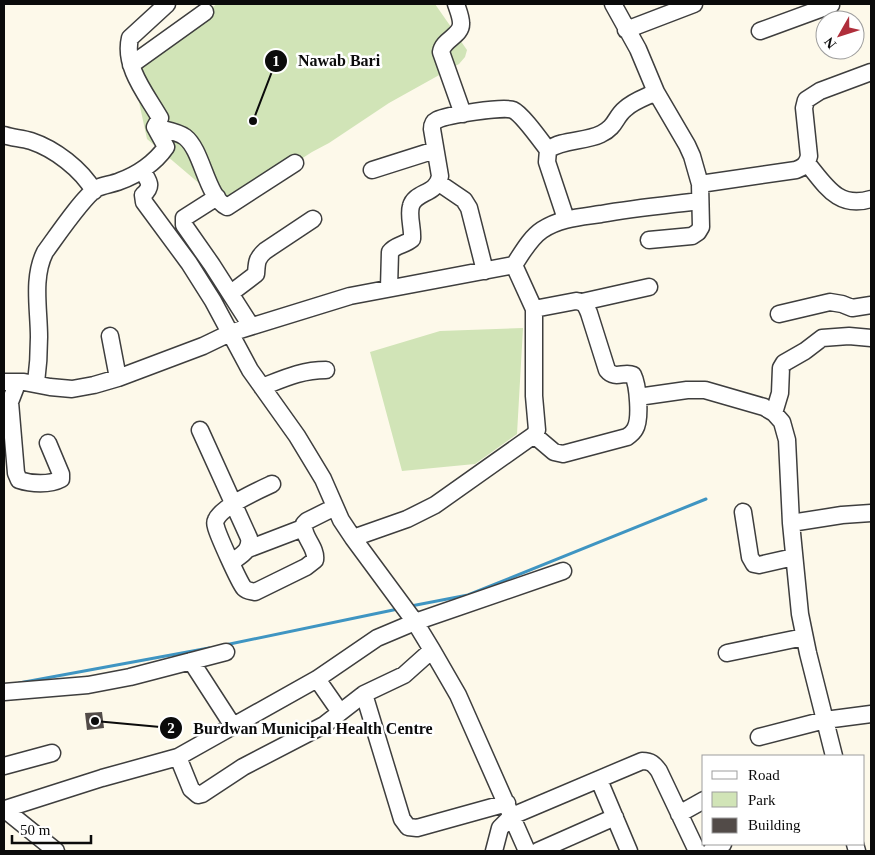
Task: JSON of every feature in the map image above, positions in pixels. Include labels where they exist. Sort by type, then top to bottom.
[{"type":"street","points":[[155,127],[160,118],[131,65],[128,46],[130,38],[167,4]]},
{"type":"street","points":[[456,4],[462,27],[444,44],[441,52],[463,114]]},
{"type":"street","points":[[613,4],[638,49],[656,92],[687,145],[700,184],[700,227],[698,232],[692,236],[649,240]]},
{"type":"street","points":[[626,30],[694,4]]},
{"type":"street","points":[[131,65],[205,12]]},
{"type":"street","points":[[760,31],[815,15]]},
{"type":"street","points":[[700,184],[796,170],[807,163],[809,156],[804,108],[806,100],[820,91],[871,72]]},
{"type":"street","points":[[548,150],[553,146],[589,139],[603,133],[615,124],[625,108],[656,92]]},
{"type":"street","points":[[389,288],[390,252],[393,248],[412,239],[410,209],[412,204],[439,183],[440,176],[432,124],[440,119],[502,108],[513,110],[521,116],[548,150],[547,162],[566,219]]},
{"type":"street","points":[[36,383],[39,347],[38,274],[41,260],[73,215],[97,188],[121,181],[142,170],[160,156],[166,147],[155,127]]},
{"type":"street","points":[[155,127],[184,136],[188,140],[205,176],[224,206],[231,206],[295,163]]},
{"type":"street","points":[[4,135],[31,141],[68,161],[83,175],[94,191]]},
{"type":"street","points":[[372,170],[435,150]]},
{"type":"street","points":[[807,163],[837,197],[847,201],[862,202],[871,199]]},
{"type":"street","points":[[142,170],[150,185],[143,195],[144,202],[189,263],[213,302],[250,370],[297,436],[323,479],[335,507],[353,538],[415,622],[458,695],[527,851]]},
{"type":"street","points":[[439,183],[464,200],[469,208],[473,217],[485,271]]},
{"type":"street","points":[[217,197],[188,215],[183,221],[251,326]]},
{"type":"street","points":[[10,382],[36,383],[50,387],[72,389],[94,385],[203,346],[230,333],[350,296],[514,266],[526,246],[540,231],[553,223],[566,219],[641,207],[700,201]]},
{"type":"street","points":[[231,294],[256,274],[258,258],[314,219]]},
{"type":"street","points":[[353,538],[407,519],[435,505],[534,435],[537,430],[534,396],[534,309],[514,266]]},
{"type":"street","points":[[534,309],[576,301],[582,302],[649,287]]},
{"type":"street","points":[[534,435],[554,452],[563,454],[626,437],[633,433],[637,427],[638,397],[633,375],[615,375],[610,373],[590,313],[582,302]]},
{"type":"street","points":[[779,314],[830,302],[852,308],[871,305]]},
{"type":"street","points":[[110,336],[118,378]]},
{"type":"street","points":[[774,412],[780,394],[781,368],[784,363],[805,351],[822,338],[849,336],[871,338]]},
{"type":"street","points":[[262,387],[304,372],[326,370]]},
{"type":"street","points":[[10,382],[15,389],[10,402],[16,473],[19,480],[45,483],[61,479],[61,474],[48,443]]},
{"type":"street","points":[[638,397],[687,390],[705,390],[764,407],[774,412],[782,422],[788,440],[791,523],[800,614],[834,755]]},
{"type":"street","points":[[200,430],[249,538],[250,544],[248,549],[232,562]]},
{"type":"street","points":[[272,484],[234,504],[218,517],[215,522],[244,588],[255,592],[306,567],[315,560],[316,555],[303,528]]},
{"type":"street","points":[[248,549],[303,528],[307,521],[335,507]]},
{"type":"street","points":[[742,512],[750,557],[754,564],[759,565],[794,557]]},
{"type":"street","points":[[791,523],[842,515],[871,513]]},
{"type":"street","points":[[4,809],[178,757],[317,679],[377,638],[415,622],[563,571]]},
{"type":"street","points":[[727,653],[804,637]]},
{"type":"street","points":[[178,757],[192,789],[198,795],[202,794],[243,767],[324,725],[364,694],[404,675],[432,650]]},
{"type":"street","points":[[4,692],[88,685],[130,677],[226,652]]},
{"type":"street","points":[[191,661],[233,726]]},
{"type":"street","points":[[317,679],[340,712]]},
{"type":"street","points":[[364,694],[402,819],[408,827],[417,828],[510,810],[599,780],[642,761],[648,761],[654,764],[659,771],[697,851]]},
{"type":"street","points":[[759,737],[825,720],[871,714]]},
{"type":"street","points":[[4,766],[52,753]]},
{"type":"street","points":[[599,780],[629,851]]},
{"type":"street","points":[[680,814],[702,801]]},
{"type":"street","points":[[4,809],[56,851]]},
{"type":"street","points":[[494,851],[500,828],[510,810]]},
{"type":"street","points":[[538,851],[615,817]]},
{"type":"green space","points":[[217,4],[435,4],[467,50],[465,57],[459,64],[389,103],[227,207],[147,139],[131,65]]},
{"type":"green space","points":[[523,328],[517,434],[475,464],[402,471],[370,352],[440,331]]},
{"type":"building","points":[[102,712],[104,728],[87,730],[85,713]]},
{"type":"waterway","points":[[411,606],[468,595],[706,499]]},
{"type":"waterway","points":[[225,645],[398,609]]},
{"type":"waterway","points":[[19,683],[209,648]]},
{"type":"place","name":"Nawab Bari","points":[[253,121]]},
{"type":"place","name":"Burdwan Municipal Health Centre","points":[[95,721]]}]
